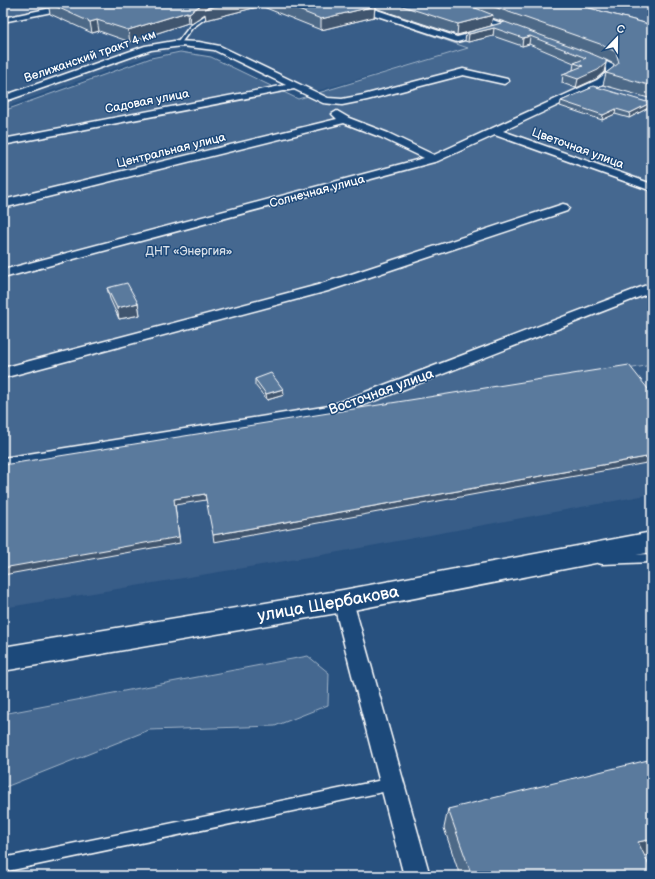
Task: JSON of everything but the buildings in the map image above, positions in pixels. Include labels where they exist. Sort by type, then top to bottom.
[{"type":"main road","name":"улица Щербакова","points":[[3,659],[343,600],[652,542]]},
{"type":"street","points":[[3,20],[86,3]]},
{"type":"street","points":[[440,3],[528,34]]},
{"type":"street","points":[[643,3],[652,5]]},
{"type":"street","points":[[357,4],[457,40],[505,26]]},
{"type":"street","name":"Велижанский тракт 4 км","points":[[3,99],[148,48],[179,42],[200,44],[217,48],[326,101],[342,102],[364,98],[463,72],[504,81]]},
{"type":"street","name":"Солнечная улица","points":[[3,274],[434,159],[591,86],[611,74],[610,68],[604,63],[580,53]]},
{"type":"street","name":"Садовая улица","points":[[3,142],[296,86]]},
{"type":"street","points":[[591,86],[606,90]]},
{"type":"street","points":[[326,101],[333,111],[345,120],[384,135],[434,159]]},
{"type":"street","name":"Центральная улица","points":[[3,204],[345,120]]},
{"type":"street","name":"Цветочная улица","points":[[494,131],[652,188]]},
{"type":"street","points":[[3,373],[323,288],[563,208]]},
{"type":"street","name":"Восточная улица","points":[[3,464],[332,411],[652,287]]},
{"type":"street","points":[[343,600],[417,876]]},
{"type":"lane","points":[[179,42],[191,27],[212,12],[208,6],[218,5]]},
{"type":"lane","points":[[553,561],[652,558]]},
{"type":"lane","points":[[3,865],[392,784]]},
{"type":"shaded area","points":[[91,3],[338,3],[468,48],[303,95],[219,55],[186,49],[151,55],[3,108],[3,20]]},
{"type":"shaded area","points":[[652,365],[652,494],[333,553],[3,608],[3,468]]},
{"type":"green space","points":[[7,3],[78,3],[3,18],[3,14],[9,5]]},
{"type":"green space","name":"ДНТ «Энергия»","points":[[338,3],[652,3],[652,365],[3,468],[3,111],[151,58],[180,52],[211,57],[298,99],[468,48]]},
{"type":"green space","points":[[308,656],[329,673],[328,705],[275,726],[149,730],[3,788],[3,714]]}]
